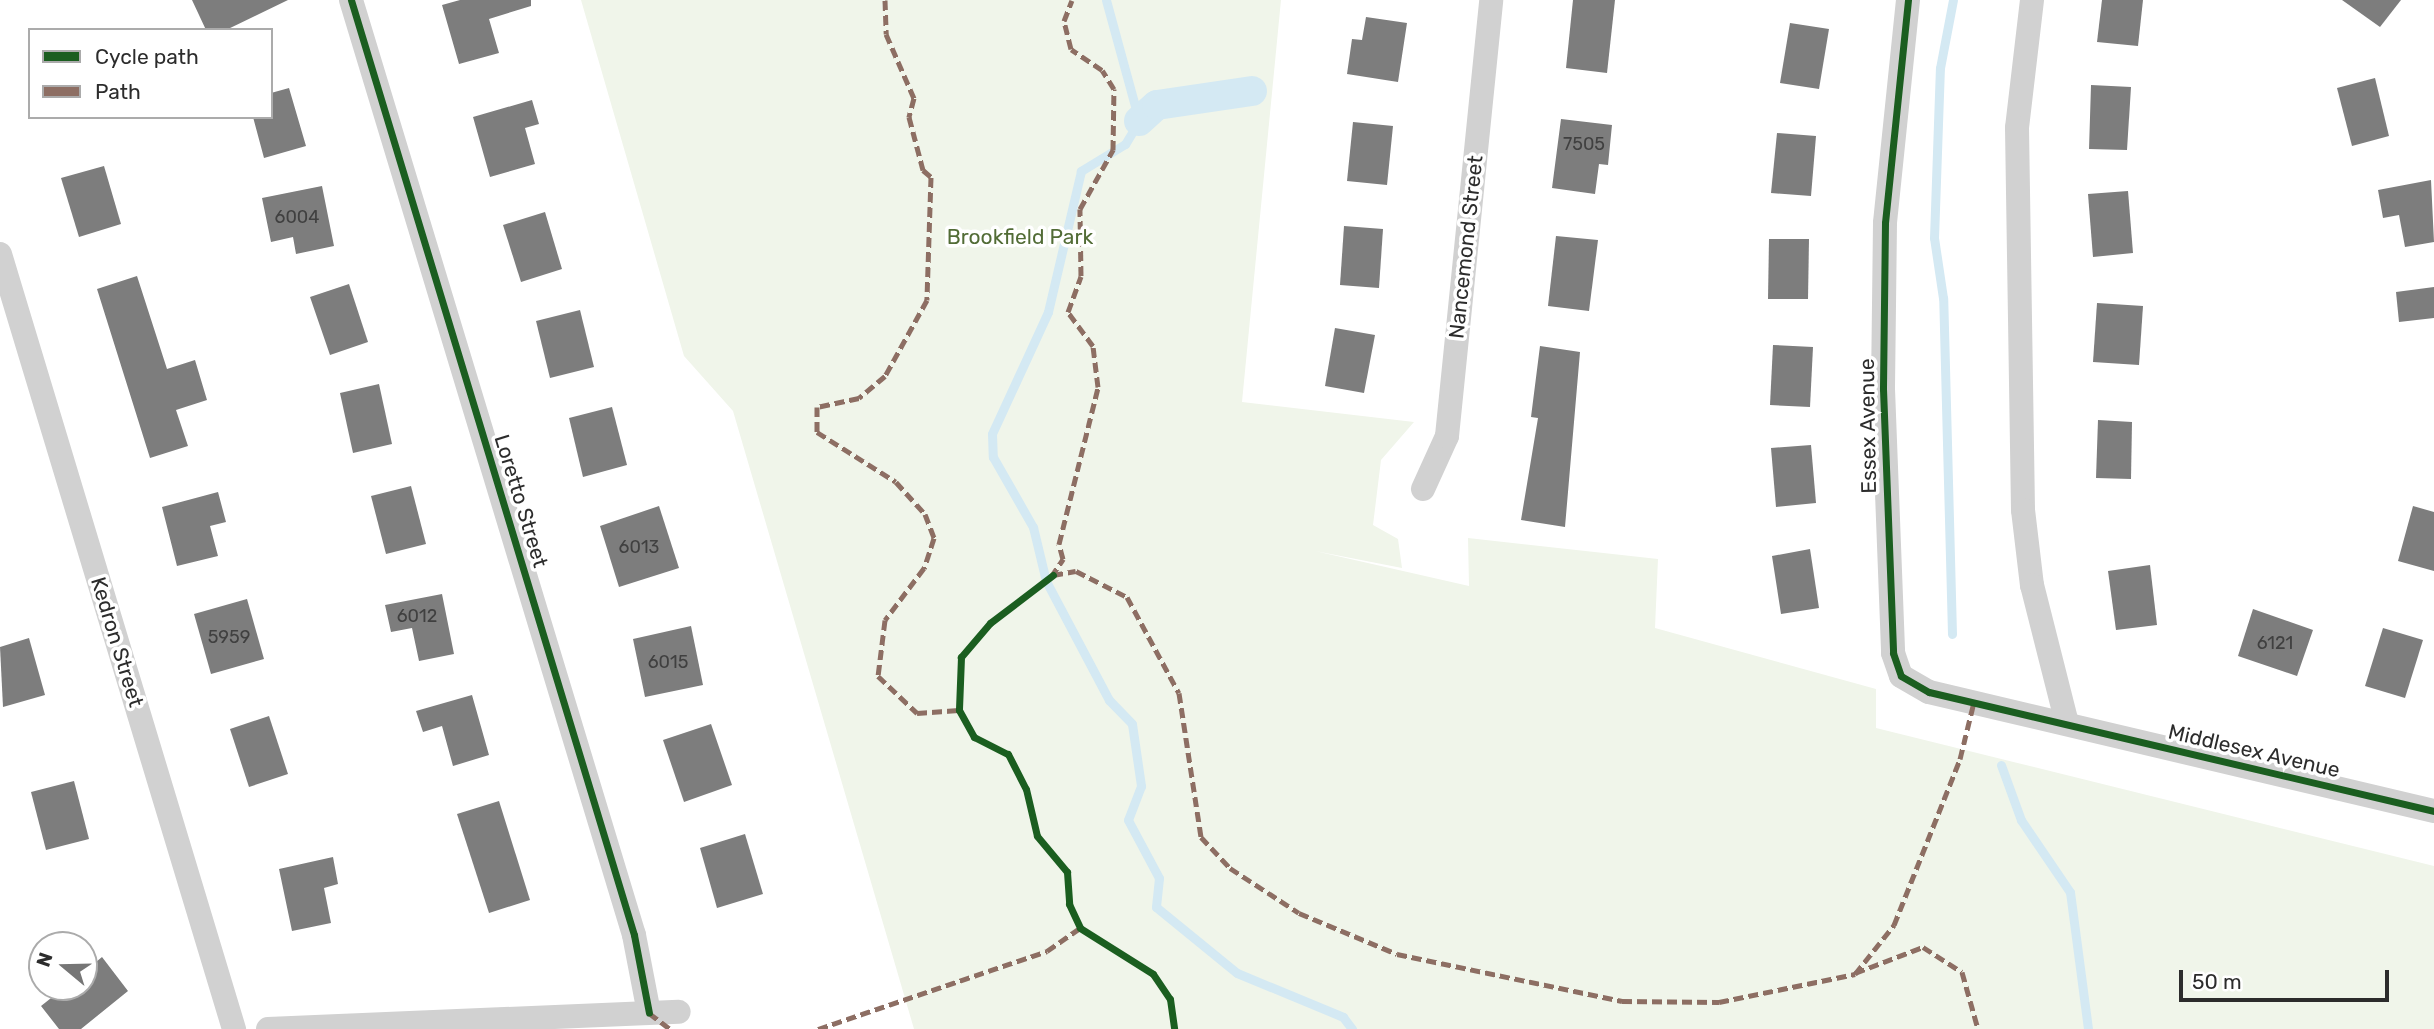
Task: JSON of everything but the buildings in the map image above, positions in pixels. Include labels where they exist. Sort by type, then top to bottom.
[{"type":"street","name":"Loretto Street","points":[[351,0],[634,935],[649,1013]]},
{"type":"street","name":"Nancemond Street","points":[[1423,489],[1447,436],[1491,0]]},
{"type":"street","name":"Essex Avenue","points":[[1908,0],[1885,223],[1883,389],[1893,653],[1910,685],[2067,723]]},
{"type":"street","points":[[2032,0],[2017,128],[2023,510],[2032,585],[2067,723]]},
{"type":"street","name":"Kedron Street","points":[[0,254],[234,1029]]},
{"type":"street","name":"Middlesex Avenue","points":[[2067,723],[2434,811]]},
{"type":"street","points":[[268,1029],[679,1012]]},
{"type":"green space","name":"Brookfield Park","points":[[581,0],[1281,0],[1242,402],[1414,422],[1381,460],[1373,525],[1398,539],[1402,568],[1315,551],[1469,586],[1468,538],[1658,559],[1655,628],[1876,689],[1876,728],[2434,866],[2434,1029],[914,1029],[733,411],[684,356]]},
{"type":"waterway","points":[[1106,0],[1139,121],[1125,144],[1081,171],[1048,312],[992,434],[993,457],[1033,527],[1046,581],[1109,700],[1132,724],[1141,786],[1128,820],[1159,878],[1156,907],[1237,973],[1343,1017],[1352,1029]]},
{"type":"waterway","points":[[1952,634],[1943,298],[1934,238],[1940,68],[1953,0]]},
{"type":"waterway","points":[[1139,121],[1157,105],[1252,91]]},
{"type":"waterway","points":[[2001,765],[2021,820],[2070,892],[2088,1029]]},
{"type":"marked path","points":[[885,0],[886,34],[914,98],[909,117],[923,170],[931,177],[927,300],[885,376],[859,398],[817,407],[817,432],[896,482],[925,514],[934,538],[924,568],[885,620],[878,676],[917,713],[959,710]]},
{"type":"marked path","points":[[1051,577],[1063,559],[1059,544],[1098,387],[1093,346],[1068,312],[1081,276],[1080,209],[1113,150],[1114,89],[1102,70],[1071,49],[1064,21],[1072,0]]},
{"type":"marked path","points":[[1053,575],[1076,571],[1127,597],[1179,693],[1201,837],[1230,868],[1299,913],[1397,954],[1622,1001],[1719,1002],[1855,974],[1894,925],[1960,759],[1974,702]]},
{"type":"marked path","points":[[818,1029],[1047,951],[1080,928]]},
{"type":"marked path","points":[[1855,973],[1923,947],[1962,972],[1978,1029]]},
{"type":"marked path","points":[[649,1013],[670,1029]]},
{"type":"cycle path","points":[[351,0],[634,935],[649,1013]]},
{"type":"cycle path","points":[[1908,0],[1885,223],[1883,389],[1893,653],[1901,676],[1929,692],[2434,811]]},
{"type":"cycle path","points":[[1053,575],[990,623],[961,657],[959,710],[974,737],[1008,754],[1026,789],[1037,836],[1067,872],[1069,904],[1080,928],[1153,974],[1170,999],[1174,1029]]}]
